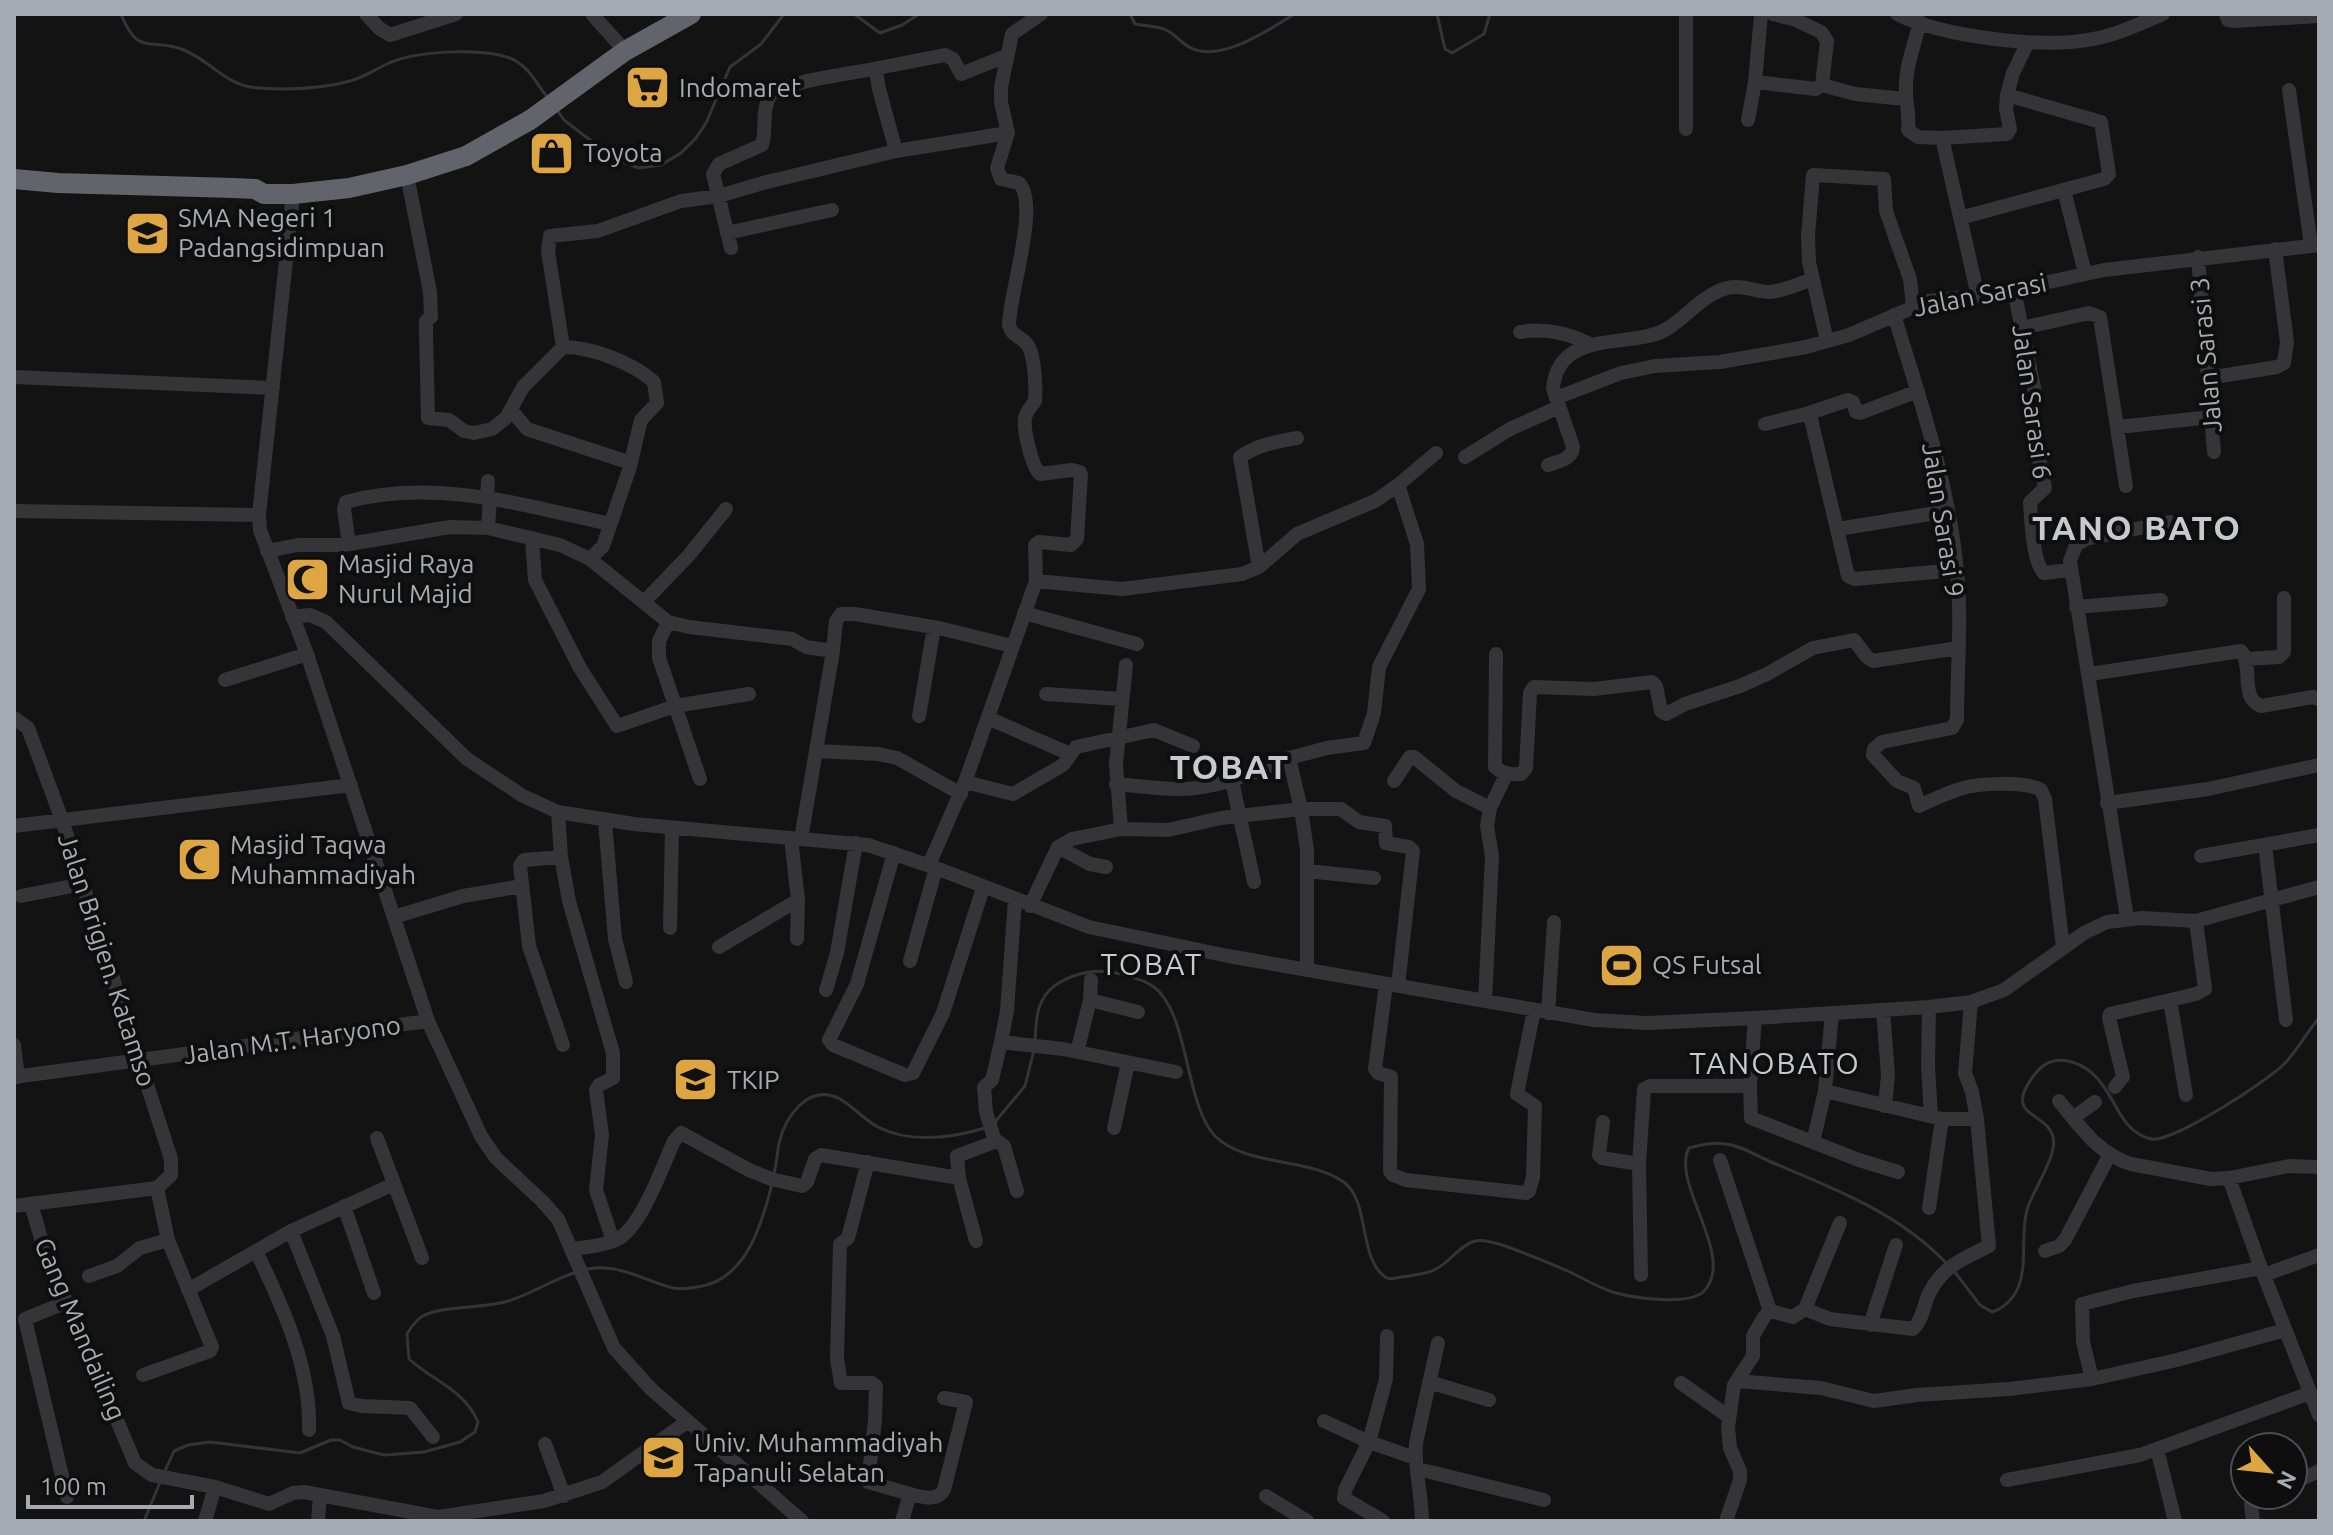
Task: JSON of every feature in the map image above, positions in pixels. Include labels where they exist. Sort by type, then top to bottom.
[{"type":"highway","points":[[14,191],[253,200],[264,194],[349,188],[407,175],[466,156],[530,120],[625,51],[691,14]]},
{"type":"highway","points":[[14,179],[255,189],[264,194]]},
{"type":"street","points":[[366,14],[390,35],[456,14]]},
{"type":"street","points":[[592,14],[625,51]]},
{"type":"street","points":[[910,961],[932,867],[1036,581],[1035,545],[1039,542],[1071,545],[1077,539],[1080,472],[1040,474],[1033,468],[1025,421],[1035,401],[1032,356],[1029,347],[1011,333],[1009,325],[1025,241],[1023,187],[1001,179],[997,168],[1008,133],[1001,102],[1006,56],[1012,34],[1041,14]]},
{"type":"street","points":[[1686,14],[1686,129]]},
{"type":"street","points":[[1748,120],[1761,14]]},
{"type":"street","points":[[1773,14],[1796,17],[1821,32],[1827,41],[1822,85]]},
{"type":"street","points":[[1897,14],[1965,33],[2028,42],[2096,39],[2163,14]]},
{"type":"street","points":[[2226,14],[2228,20],[2233,21],[2319,16]]},
{"type":"street","points":[[1920,22],[1906,77],[1905,99],[1910,133],[1918,137],[2007,134],[2010,129],[2007,95],[2013,73],[2028,42]]},
{"type":"street","points":[[832,210],[729,241],[713,180],[715,169],[719,164],[762,145],[768,102],[775,91],[795,84],[945,55],[953,59],[961,74],[1006,56]]},
{"type":"street","points":[[873,69],[896,151]]},
{"type":"street","points":[[1755,82],[1816,89],[1822,85],[1855,94],[1905,99]]},
{"type":"street","points":[[2289,90],[2315,245]]},
{"type":"street","points":[[1960,218],[2108,176],[2101,122],[2007,95]]},
{"type":"street","points":[[563,347],[548,251],[550,236],[598,231],[681,201],[719,196],[896,151],[1008,133]]},
{"type":"street","points":[[1942,138],[1978,296]]},
{"type":"street","points":[[407,175],[431,303],[431,317],[426,321],[427,416],[449,420],[464,431],[484,432],[499,424],[511,410],[523,387],[563,347]]},
{"type":"street","points":[[1827,341],[1812,279],[1808,236],[1813,175],[1880,177],[1886,184],[1886,211],[1910,279],[1913,306]]},
{"type":"street","points":[[2064,190],[2085,273]]},
{"type":"street","points":[[293,194],[259,515],[260,530],[307,654],[428,1021],[488,1147],[552,1211],[614,1348],[650,1388],[802,1521]]},
{"type":"street","name":"Jalan Sarasi","points":[[1465,457],[1558,403],[1621,373],[1670,364],[1720,362],[1806,347],[1849,335],[1913,306],[1942,298],[2014,290],[2085,273],[2315,245]]},
{"type":"street","points":[[2208,378],[2277,367],[2284,363],[2287,342],[2275,249]]},
{"type":"street","name":"Jalan Sarasi 3","points":[[2198,257],[2214,452]]},
{"type":"street","points":[[1548,465],[1573,453],[1553,382],[1563,362],[1590,344],[1657,333],[1725,288],[1775,291],[1812,279]]},
{"type":"street","name":"Jalan Sarasi 6","points":[[2014,290],[2035,392],[2029,408],[2045,488],[2030,502],[2039,569],[2044,573],[2070,570]]},
{"type":"street","points":[[2022,328],[2089,313],[2098,315],[2126,486]]},
{"type":"street","name":"Jalan Sarasi 9","points":[[1894,315],[1918,391],[1948,511],[1957,570],[1957,720],[1952,728],[1882,742],[1874,749],[1873,755],[1897,781],[1914,788],[1919,806],[1960,789],[1976,786],[2030,785],[2041,790],[2045,799],[2063,947]]},
{"type":"street","points":[[1520,332],[1556,332],[1590,344]]},
{"type":"street","points":[[563,347],[607,357],[637,370],[654,382],[657,403],[641,420],[631,463],[603,546],[590,559]]},
{"type":"street","points":[[14,377],[273,388]]},
{"type":"street","points":[[1765,424],[1848,400],[1860,413],[1918,391]]},
{"type":"street","points":[[511,410],[527,429],[631,463]]},
{"type":"street","points":[[1806,414],[1811,419],[1848,576],[1957,570]]},
{"type":"street","points":[[2118,427],[2211,417]]},
{"type":"street","points":[[1259,567],[1240,457],[1254,451],[1259,444],[1297,438]]},
{"type":"street","points":[[1036,581],[1122,589],[1222,579],[1242,574],[1259,567],[1297,534],[1375,501],[1436,453]]},
{"type":"street","points":[[488,481],[488,528]]},
{"type":"street","points":[[1116,784],[1181,789],[1232,781],[1289,758],[1364,743],[1374,713],[1379,667],[1419,589],[1417,544],[1398,485]]},
{"type":"street","points":[[349,544],[344,509],[346,502],[421,491],[527,504],[610,524]]},
{"type":"street","points":[[644,602],[689,555],[726,509]]},
{"type":"street","points":[[14,511],[259,515]]},
{"type":"street","points":[[1838,529],[1948,511]]},
{"type":"street","points":[[2127,918],[2107,803],[2090,674],[2070,570],[2074,549],[2086,539],[2170,522]]},
{"type":"street","points":[[267,551],[298,545],[349,544],[450,527],[488,528],[560,545],[590,559],[668,622],[792,639],[806,647],[833,651]]},
{"type":"street","points":[[532,538],[535,580],[580,668],[616,725],[621,727],[675,706],[749,694]]},
{"type":"street","points":[[2246,659],[2279,657],[2283,654],[2284,598]]},
{"type":"street","points":[[2076,607],[2161,600]]},
{"type":"street","points":[[1024,613],[1137,644]]},
{"type":"street","points":[[797,939],[796,838],[816,751],[836,621],[841,614],[934,627],[1012,646]]},
{"type":"street","points":[[292,617],[310,615],[326,622],[467,759],[523,796],[558,812],[672,828],[856,843],[894,853],[1103,931],[1541,1012],[1647,1023],[1971,1002],[2004,990],[2095,927],[2127,918],[2196,921],[2319,887]]},
{"type":"street","points":[[668,622],[658,650],[700,779]]},
{"type":"street","points":[[919,716],[934,627]]},
{"type":"street","points":[[1496,654],[1495,767],[1507,773],[1521,774],[1526,768],[1530,693],[1534,687],[1594,689],[1649,681],[1655,684],[1661,711],[1666,714],[1685,704],[1740,686],[1823,645],[1854,640],[1873,661],[1958,648]]},
{"type":"street","points":[[2090,674],[2241,651],[2246,659],[2250,697],[2255,703],[2261,706],[2313,697],[2319,699]]},
{"type":"street","points":[[225,680],[307,654]]},
{"type":"street","points":[[1121,829],[1116,784],[1126,665]]},
{"type":"street","points":[[1046,694],[1122,699]]},
{"type":"street","name":"Jalan Brigjen. Katamso","points":[[14,718],[28,728],[62,820],[172,1167],[169,1179],[157,1188]]},
{"type":"street","points":[[988,718],[1067,752]]},
{"type":"street","points":[[816,751],[897,758],[963,788],[1013,794],[1063,765],[1067,752],[1082,744],[1154,730],[1193,746]]},
{"type":"street","points":[[1394,781],[1409,759],[1414,757],[1449,786],[1490,808]]},
{"type":"street","points":[[1289,758],[1301,809],[1307,871],[1307,969]]},
{"type":"street","points":[[2107,803],[2208,789],[2319,765]]},
{"type":"street","points":[[1485,1001],[1491,878],[1487,826],[1490,808],[1507,773]]},
{"type":"street","points":[[1232,781],[1237,817],[1254,882]]},
{"type":"street","points":[[14,826],[351,785]]},
{"type":"street","points":[[1030,906],[1058,847],[1072,839],[1121,829],[1168,830],[1301,809],[1345,810],[1359,822],[1385,826],[1385,842],[1412,848],[1392,985],[1375,1066],[1378,1073],[1391,1077],[1390,1171],[1406,1180],[1526,1193],[1533,1177],[1535,1106],[1517,1094],[1541,1012],[1554,922]]},
{"type":"street","points":[[558,812],[561,857],[582,951],[613,1053],[613,1078],[596,1090],[602,1135],[595,1179],[599,1205],[613,1241]]},
{"type":"street","points":[[605,821],[615,939],[626,982]]},
{"type":"street","points":[[670,928],[672,828]]},
{"type":"street","points":[[2201,856],[2319,835]]},
{"type":"street","points":[[826,990],[837,953],[856,843]]},
{"type":"street","points":[[2265,845],[2286,1020]]},
{"type":"street","points":[[1058,847],[1090,864],[1106,867]]},
{"type":"street","points":[[894,853],[857,984],[829,1040],[833,1045],[905,1075],[913,1073],[943,1013],[983,888]]},
{"type":"street","points":[[561,857],[521,862],[533,961],[563,1045]]},
{"type":"street","points":[[1307,871],[1374,878]]},
{"type":"street","points":[[21,896],[83,884]]},
{"type":"street","points":[[394,917],[463,896],[522,886]]},
{"type":"street","points":[[719,947],[798,900]]},
{"type":"street","points":[[1015,900],[1007,1011],[992,1079],[984,1087],[992,1131],[1004,1146],[1017,1191]]},
{"type":"street","points":[[2115,1087],[2123,1077],[2110,1014],[2205,989],[2196,921]]},
{"type":"street","points":[[1077,1052],[1090,1000],[1091,980]]},
{"type":"street","points":[[1090,1000],[1138,1012]]},
{"type":"street","points":[[2170,1000],[2186,1095]]},
{"type":"street","points":[[1805,1309],[1830,1319],[1913,1329],[1918,1325],[1932,1288],[1945,1272],[1960,1258],[1989,1246],[1977,1119],[1965,1073],[1971,1002]]},
{"type":"street","points":[[1929,1007],[1928,1066],[1937,1117],[1929,1208]]},
{"type":"street","points":[[1883,1010],[1888,1075],[1885,1106]]},
{"type":"street","points":[[1813,1142],[1825,1091],[1832,1013]]},
{"type":"street","points":[[1755,1018],[1749,1111],[1752,1120],[1898,1172]]},
{"type":"street","name":"Jalan M.T. Haryono","points":[[16,1077],[428,1021]]},
{"type":"street","points":[[1001,1042],[1077,1052],[1176,1072]]},
{"type":"street","points":[[14,1045],[16,1077]]},
{"type":"street","points":[[1114,1128],[1128,1063]]},
{"type":"street","points":[[1641,1275],[1639,1164],[1645,1088],[1750,1086]]},
{"type":"street","points":[[1825,1091],[1937,1117],[1977,1119]]},
{"type":"street","points":[[2059,1101],[2109,1156],[2166,1172],[2204,1179],[2229,1178],[2276,1167],[2319,1167]]},
{"type":"street","points":[[2073,1118],[2095,1102]]},
{"type":"street","points":[[1603,1122],[1599,1155],[1639,1164]]},
{"type":"street","points":[[976,1241],[956,1159],[992,1131]]},
{"type":"street","points":[[574,1254],[624,1235],[642,1211],[679,1134],[686,1134],[749,1170],[802,1186],[807,1182],[818,1156],[959,1178]]},
{"type":"street","points":[[377,1138],[422,1258]]},
{"type":"street","points":[[2045,1251],[2065,1240],[2109,1156]]},
{"type":"street","points":[[1720,1160],[1770,1311]]},
{"type":"street","points":[[868,1162],[848,1238],[840,1244],[837,1359],[843,1384],[872,1383],[876,1386],[868,1482],[910,1494],[934,1498],[941,1495],[966,1401],[944,1398]]},
{"type":"street","points":[[2229,1178],[2262,1272],[2319,1415]]},
{"type":"street","points":[[188,1290],[291,1231],[394,1184]]},
{"type":"street","points":[[14,1206],[157,1188],[168,1240],[211,1349],[143,1375]]},
{"type":"street","name":"Gang Mandailing","points":[[31,1204],[46,1261],[67,1302],[135,1463],[152,1475],[215,1487],[269,1504],[298,1492],[404,1516],[453,1516],[564,1496],[602,1482],[688,1421]]},
{"type":"street","points":[[344,1206],[374,1293]]},
{"type":"street","points":[[1770,1311],[1793,1317],[1805,1309],[1840,1223]]},
{"type":"street","points":[[291,1231],[333,1336],[349,1403],[410,1408],[433,1437]]},
{"type":"street","points":[[89,1276],[117,1266],[140,1248],[168,1240]]},
{"type":"street","points":[[1870,1325],[1896,1245]]},
{"type":"street","points":[[256,1251],[278,1298],[306,1384],[309,1430]]},
{"type":"street","points":[[2092,1379],[2083,1342],[2082,1304],[2133,1291],[2262,1272],[2319,1255]]},
{"type":"street","points":[[67,1302],[20,1319],[67,1497]]},
{"type":"street","points":[[1726,1521],[1740,1480],[1740,1471],[1730,1448],[1729,1417],[1737,1381],[1753,1356],[1753,1336],[1770,1311]]},
{"type":"street","points":[[1737,1381],[1821,1388],[1874,1401],[2009,1389],[2092,1379],[2177,1360],[2285,1330]]},
{"type":"street","points":[[1383,1521],[1344,1498],[1369,1442],[1386,1379],[1387,1336]]},
{"type":"street","points":[[1422,1521],[1422,1492],[1416,1464],[1438,1343]]},
{"type":"street","points":[[1429,1382],[1489,1400]]},
{"type":"street","points":[[1681,1383],[1729,1417]]},
{"type":"street","points":[[2007,1480],[2106,1463],[2157,1449],[2310,1393]]},
{"type":"street","points":[[1324,1421],[1416,1464],[1544,1500]]},
{"type":"street","points":[[545,1444],[564,1496]]},
{"type":"street","points":[[2157,1449],[2175,1521]]},
{"type":"street","points":[[208,1520],[215,1487]]},
{"type":"street","points":[[902,1521],[910,1494]]},
{"type":"street","points":[[318,1521],[320,1495]]},
{"type":"street","points":[[1266,1496],[1307,1521]]},
{"type":"waterway","points":[[121,14],[134,37],[140,41],[184,50],[248,87],[293,89],[328,86],[366,75],[401,59],[434,53],[471,52],[489,53],[516,61],[530,73],[548,98]]},
{"type":"waterway","points":[[557,110],[564,120],[625,163],[639,168],[661,165],[681,153],[696,138],[706,123],[730,67],[761,44],[784,14]]},
{"type":"waterway","points":[[854,14],[880,33],[902,25],[919,14]]},
{"type":"waterway","points":[[1130,14],[1135,24],[1166,30],[1188,46],[1203,51],[1216,51],[1245,42],[1294,14]]},
{"type":"waterway","points":[[1437,14],[1445,49],[1452,53],[1484,34],[1490,14]]},
{"type":"waterway","points":[[1035,1043],[1041,1002],[1050,990],[1064,980],[1088,972],[1104,971],[1130,976],[1154,987],[1174,1017],[1198,1103],[1205,1122],[1215,1136],[1243,1153],[1314,1169],[1345,1183],[1358,1203],[1376,1267],[1392,1279],[1432,1271],[1465,1246],[1482,1241],[1530,1255],[1616,1293],[1662,1300],[1697,1296],[1712,1277],[1713,1259],[1688,1180],[1686,1163],[1689,1148],[1716,1143],[1742,1149],[1841,1192],[1908,1230],[1946,1263]]},
{"type":"waterway","points":[[1954,1271],[1980,1305],[1992,1312],[2007,1303],[2018,1288],[2023,1269],[2027,1210],[2054,1145],[2049,1128],[2029,1112],[2022,1099],[2026,1088],[2043,1066],[2061,1060],[2080,1065],[2097,1078],[2134,1131],[2151,1139],[2162,1138],[2220,1109],[2277,1070],[2319,1018]]},
{"type":"waterway","points":[[995,1122],[1025,1086],[1034,1050]]},
{"type":"waterway","points":[[774,1173],[779,1143],[787,1123],[800,1106],[817,1095],[838,1098],[878,1127],[904,1136],[945,1137],[985,1128]]},
{"type":"waterway","points":[[584,1270],[619,1270],[676,1289],[714,1282],[728,1274],[749,1248],[757,1233],[772,1184]]},
{"type":"waterway","points":[[164,1473],[174,1451],[188,1445],[210,1442],[300,1453],[331,1440],[340,1440],[353,1447],[384,1455],[424,1452],[460,1442],[475,1432],[478,1422],[457,1394],[409,1359],[407,1334],[420,1318],[431,1313],[508,1301],[577,1272]]},
{"type":"waterway","points":[[144,1521],[161,1480]]},
{"type":"place","name":"Indomaret","points":[[648,88]]},
{"type":"place","name":"Toyota","points":[[552,153]]},
{"type":"place","name":"SMA Negeri 1 Padangsidimpuan","points":[[147,233]]},
{"type":"place","name":"Masjid Raya Nurul Majid","points":[[307,579]]},
{"type":"place","name":"Masjid Taqwa Muhammadiyah","points":[[199,860]]},
{"type":"place","name":"QS Futsal","points":[[1621,965]]},
{"type":"place","name":"TKIP","points":[[696,1080]]},
{"type":"place","name":"Univ. Muhammadiyah Tapanuli Selatan","points":[[663,1458]]},
{"type":"district","name":"TANO BATO","points":[[2137,528]]},
{"type":"district","name":"TOBAT","points":[[1230,767]]},
{"type":"district","name":"TOBAT","points":[[1152,965]]},
{"type":"district","name":"TANOBATO","points":[[1775,1064]]}]
